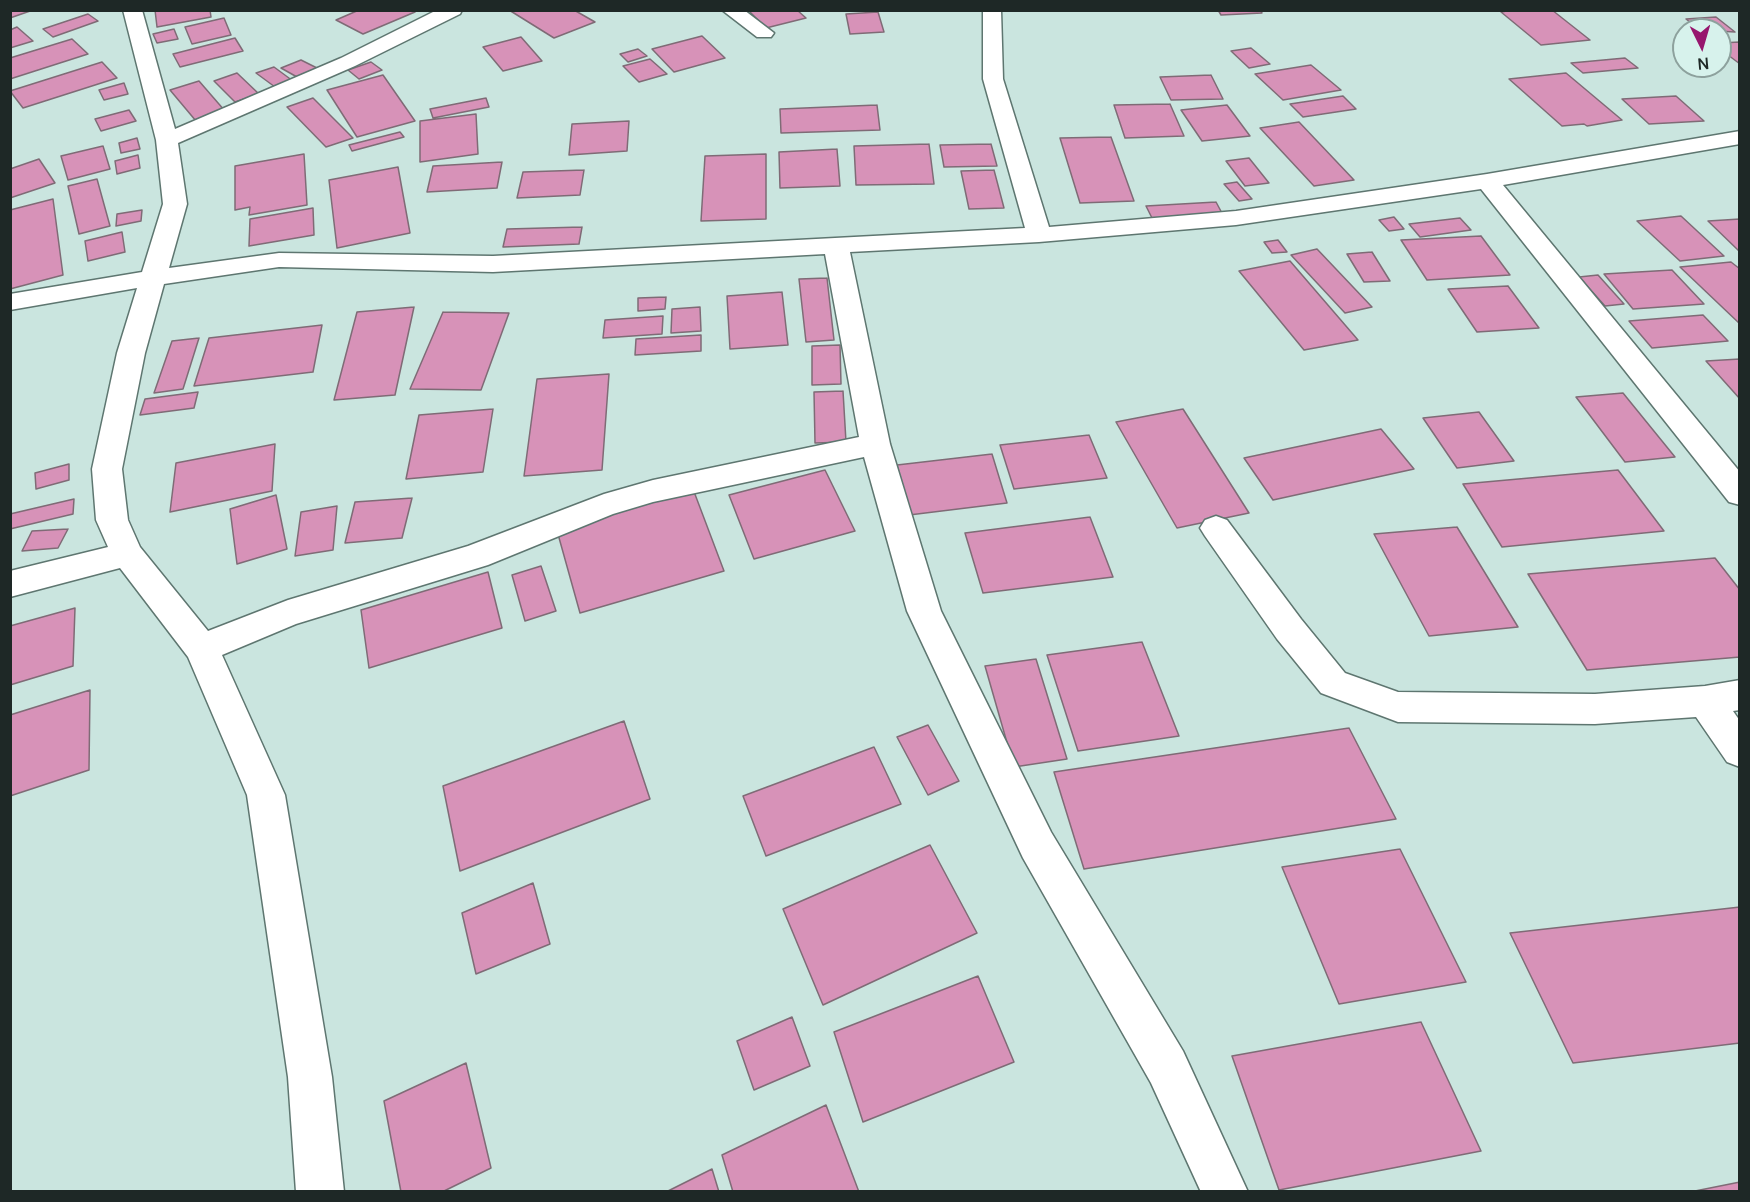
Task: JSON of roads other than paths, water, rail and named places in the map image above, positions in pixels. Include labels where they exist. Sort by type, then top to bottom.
[{"type":"street","points":[[132,10],[167,140],[175,204],[131,353],[107,469],[112,520],[128,554],[202,649],[266,795],[310,1077],[320,1191]]},
{"type":"street","points":[[167,140],[348,63],[453,10]]},
{"type":"street","points":[[731,10],[764,33]]},
{"type":"street","points":[[992,10],[993,79],[1039,235]]},
{"type":"street","points":[[10,302],[152,278],[279,260],[493,264],[1039,235],[1236,218],[1487,181],[1740,138]]},
{"type":"street","points":[[1487,181],[1740,494]]},
{"type":"street","points":[[836,246],[876,444],[924,611],[1037,845],[1167,1067],[1225,1191]]},
{"type":"street","points":[[202,649],[288,613],[477,556],[604,505],[653,491],[876,444]]},
{"type":"street","points":[[1216,528],[1289,628],[1333,683],[1398,707],[1595,709],[1705,701],[1740,695]]},
{"type":"street","points":[[10,584],[128,554]]},
{"type":"street","points":[[1705,701],[1740,751]]}]
